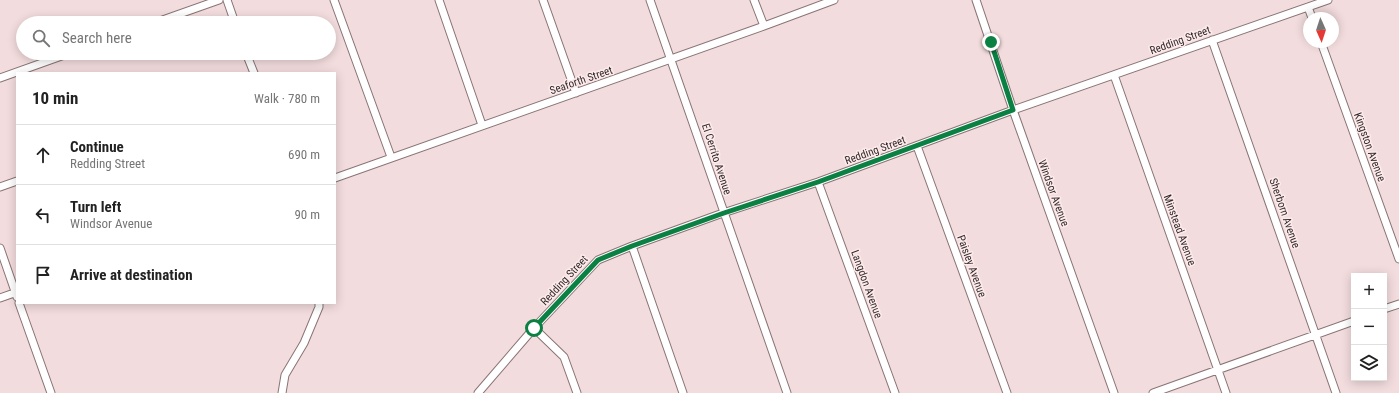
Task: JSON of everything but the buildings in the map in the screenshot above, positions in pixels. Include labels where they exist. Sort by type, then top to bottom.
[{"type":"street","points":[[173,16],[218,0]]},
{"type":"street","points":[[227,0],[233,16]]},
{"type":"street","points":[[334,0],[391,157]]},
{"type":"street","points":[[439,0],[482,125]]},
{"type":"street","points":[[544,0],[576,93]]},
{"type":"street","name":"El Cerrito Avenue","points":[[650,0],[672,59],[787,393]]},
{"type":"street","points":[[754,0],[764,26]]},
{"type":"street","name":"Seaforth Street","points":[[336,178],[834,0]]},
{"type":"street","name":"Windsor Avenue","points":[[976,0],[1013,110],[1114,393]]},
{"type":"street","name":"Redding Street","points":[[478,393],[534,328],[598,260],[632,246],[724,213],[818,182],[1013,110],[1328,0]]},
{"type":"street","points":[[1308,7],[1310,12]]},
{"type":"street","name":"Sherborn Avenue","points":[[1212,40],[1336,393]]},
{"type":"street","name":"Kingston Avenue","points":[[1323,48],[1399,259]]},
{"type":"street","points":[[17,72],[50,60]]},
{"type":"street","points":[[249,60],[254,72]]},
{"type":"street","points":[[0,78],[16,72]]},
{"type":"street","name":"Minstead Avenue","points":[[1114,75],[1226,393]]},
{"type":"street","name":"Paisley Avenue","points":[[917,146],[1007,393]]},
{"type":"street","points":[[0,187],[16,181]]},
{"type":"street","name":"Langdon Avenue","points":[[818,182],[895,393]]},
{"type":"street","points":[[632,246],[683,393]]},
{"type":"street","points":[[0,248],[16,294],[0,298]]},
{"type":"street","points":[[19,304],[51,393]]},
{"type":"street","points":[[282,393],[286,375],[304,343],[319,304]]},
{"type":"street","points":[[1386,309],[1399,304]]},
{"type":"street","points":[[1153,393],[1351,322]]},
{"type":"street","points":[[534,328],[564,357],[577,393]]},
{"type":"route","points":[[534,328],[598,260],[632,246],[724,213],[818,182],[1013,110],[991,42]]}]
